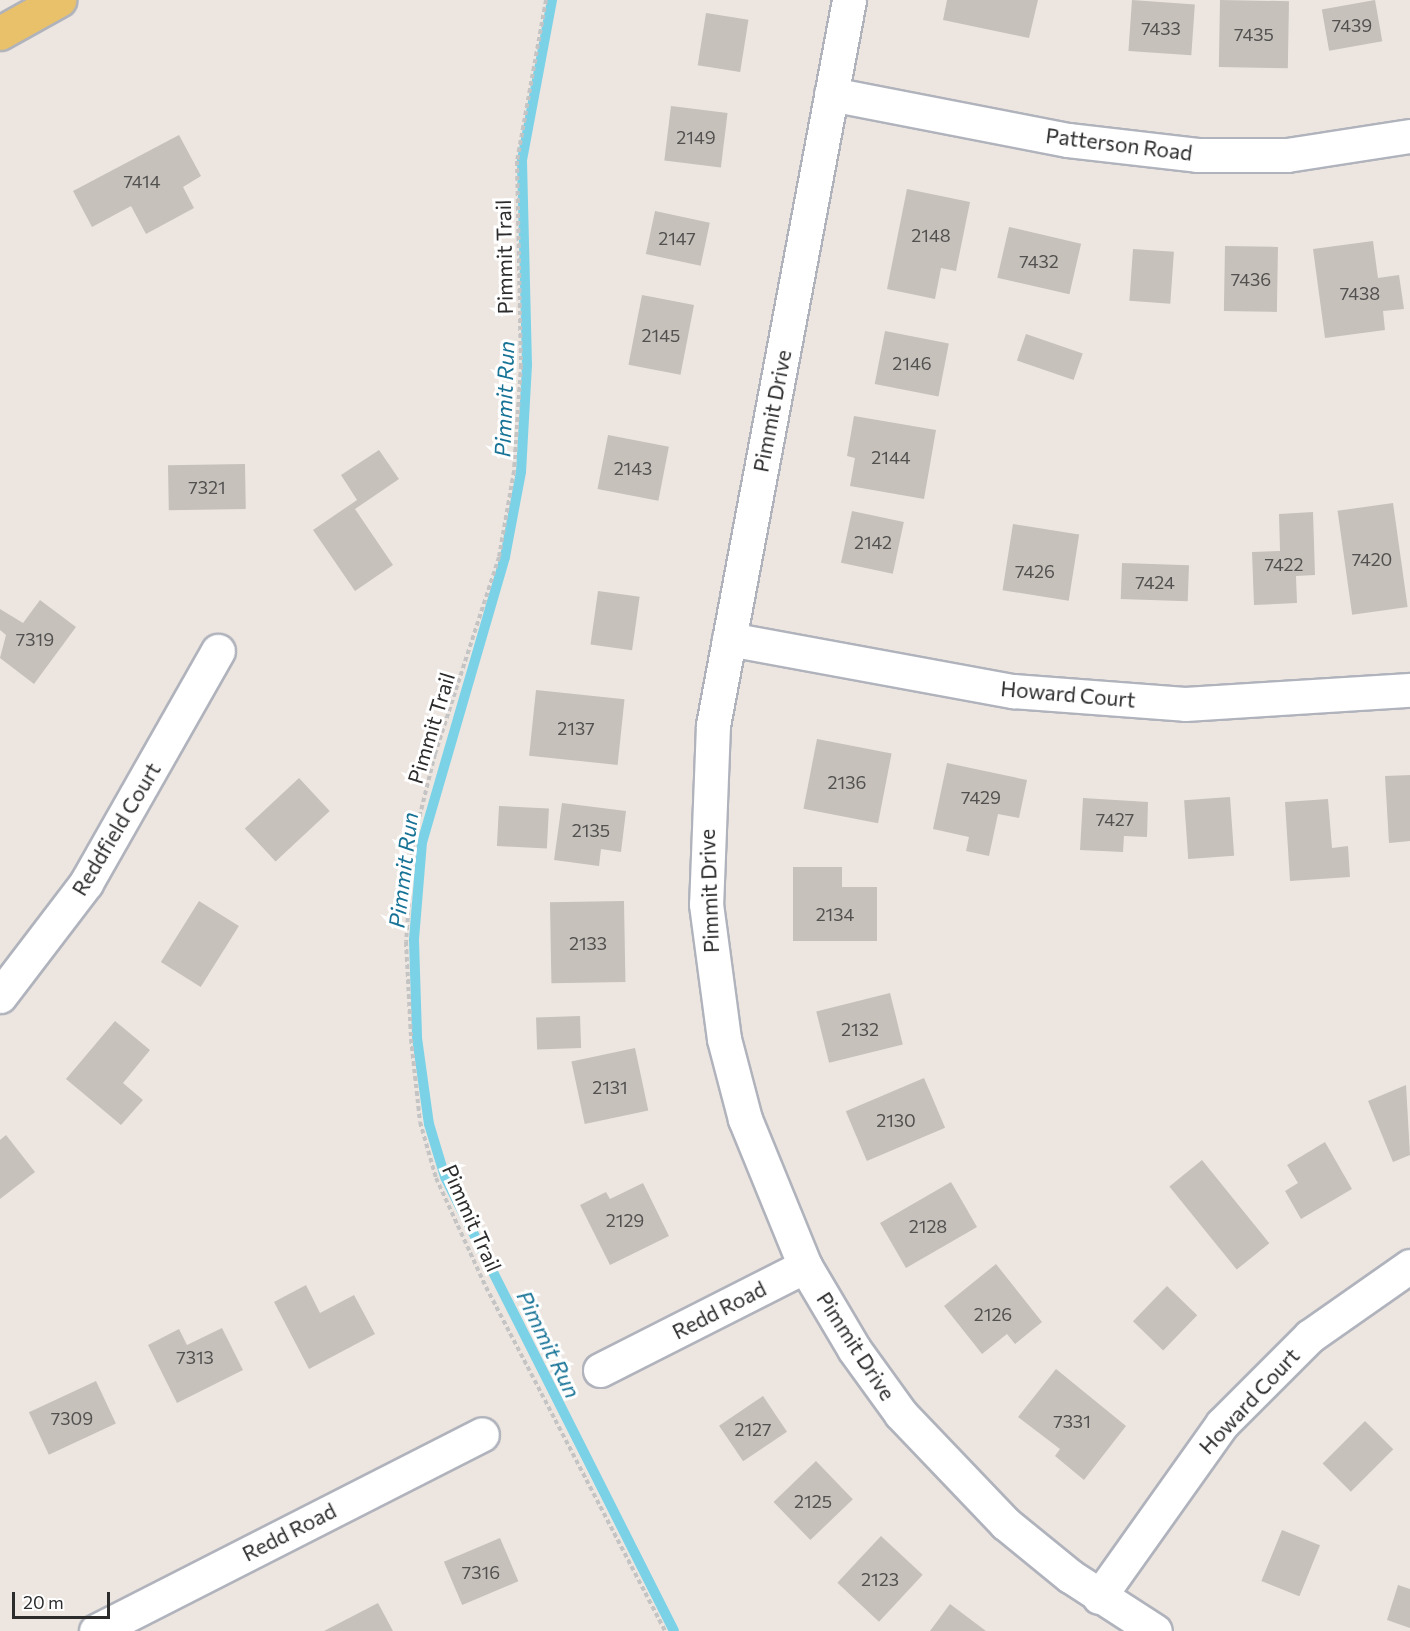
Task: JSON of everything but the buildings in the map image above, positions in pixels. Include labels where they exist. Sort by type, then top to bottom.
[{"type":"main road","points":[[0,33],[59,0]]},
{"type":"street","name":"Pimmit Drive","points":[[849,0],[713,725],[706,813],[714,982],[745,1119],[805,1266],[854,1349],[901,1414],[1005,1523],[1099,1597],[1155,1631]]},
{"type":"street","name":"Patterson Road","points":[[831,94],[1068,140],[1197,155],[1287,155],[1410,136]]},
{"type":"street","name":"Howard Court","points":[[729,639],[1013,691],[1151,701],[1318,699],[1410,690]]},
{"type":"street","name":"Reddfield Court","points":[[0,996],[86,883],[218,651]]},
{"type":"street","name":"Redd Road","points":[[600,1370],[805,1266]]},
{"type":"street","name":"Howard Court","points":[[1099,1597],[1222,1424],[1310,1336],[1410,1266]]},
{"type":"street","name":"Redd Road","points":[[96,1631],[482,1434]]},
{"type":"path","name":"Pimmit Trail","points":[[546,0],[517,161],[521,365],[514,471],[499,557],[435,754],[413,843],[406,942],[411,1039],[420,1122],[436,1178],[486,1287],[665,1631]]},
{"type":"waterway","name":"Pimmit Run","points":[[552,0],[522,161],[527,365],[521,472],[505,557],[422,842],[414,940],[417,1038],[429,1124],[445,1177],[674,1631]]}]
